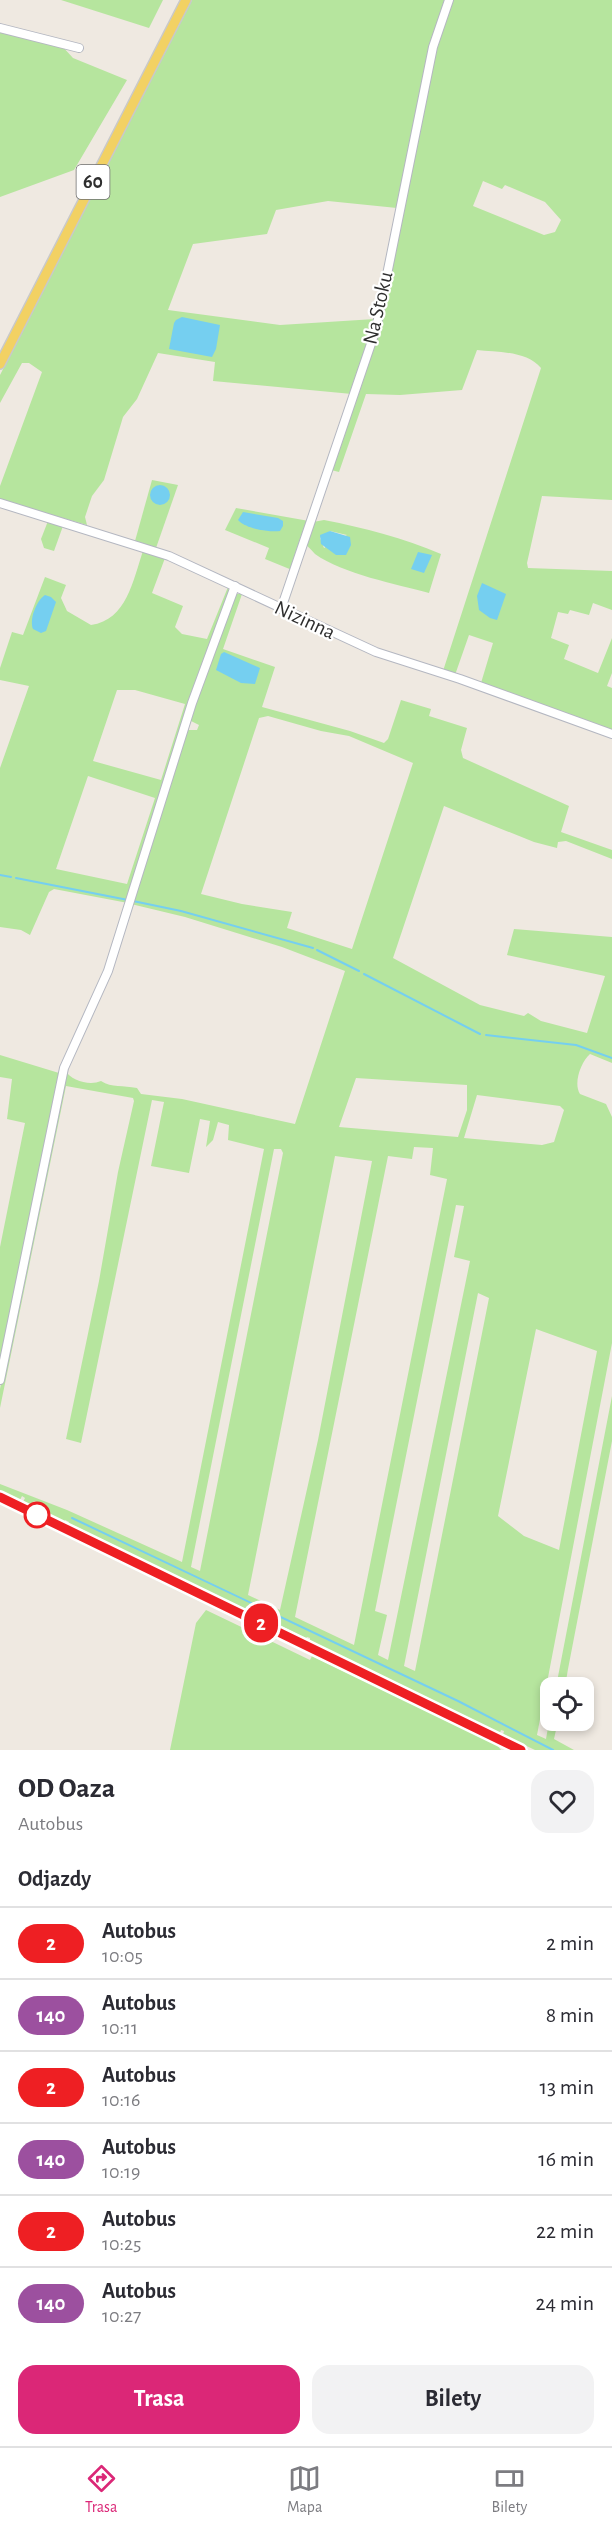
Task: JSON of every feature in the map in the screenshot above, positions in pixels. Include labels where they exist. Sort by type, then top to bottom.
[{"type":"main road","name":"60","points":[[0,364],[186,0]]},
{"type":"main road","points":[[0,1497],[522,1750]]},
{"type":"street","name":"Na Stoku","points":[[281,609],[376,329],[433,47],[449,0]]},
{"type":"street","points":[[0,28],[79,48]]},
{"type":"street","name":"Nizinna","points":[[0,503],[144,547],[193,566],[376,652],[460,679],[612,734]]},
{"type":"street","points":[[0,1380],[64,1068],[108,971],[192,703],[235,586]]},
{"type":"green space","points":[[61,0],[163,0],[149,28]]},
{"type":"green space","points":[[192,0],[447,0],[397,208],[328,201],[276,210],[267,234],[193,244],[168,310],[280,325],[375,319],[352,394],[213,381],[215,362],[158,353],[137,399],[123,417],[104,480],[92,496],[85,517],[87,525],[0,500],[0,486],[42,372],[29,363],[22,363],[0,403],[0,375]]},
{"type":"green space","points":[[452,0],[612,0],[612,500],[542,496],[527,563],[528,568],[612,571],[612,610],[593,603],[589,615],[570,610],[568,614],[558,612],[551,638],[569,645],[564,659],[598,673],[612,638],[612,673],[607,686],[612,688],[612,731],[481,683],[493,643],[469,635],[455,675],[443,671],[541,368],[535,362],[511,353],[477,350],[462,390],[400,395],[366,394],[339,472],[331,470],[378,329],[434,51]],"holes":[[[483,181],[502,189],[505,185],[545,202],[561,220],[555,232],[544,235],[473,206]]]},
{"type":"green space","points":[[0,31],[61,45],[73,58],[127,80],[74,170],[0,197]]},
{"type":"green space","points":[[152,480],[178,485],[156,548],[135,541]]},
{"type":"green space","points":[[236,508],[309,521],[292,570],[265,559],[269,548],[225,530]]},
{"type":"green space","points":[[324,520],[369,530],[441,554],[429,593],[355,573],[315,554],[305,544],[313,522]],"holes":[[[330,531],[347,535],[324,548],[320,538]]]},
{"type":"green space","points":[[48,521],[63,526],[54,551],[44,548],[41,539]]},
{"type":"green space","points":[[143,551],[165,558],[152,593],[183,606],[175,627],[182,634],[207,639],[228,587],[230,594],[128,903],[54,889],[49,892],[30,935],[21,930],[0,927],[0,768],[29,686],[0,680],[0,668],[12,632],[23,635],[45,577],[66,585],[61,598],[67,611],[91,625],[103,622],[121,607],[127,597]],"holes":[[[117,690],[135,690],[185,704],[161,780],[93,761]],[[88,776],[155,798],[127,884],[56,869]]]},
{"type":"green space","points":[[236,594],[242,594],[223,649],[275,667],[262,707],[350,731],[384,743],[388,739],[401,700],[431,709],[429,716],[467,728],[461,750],[463,758],[569,806],[561,832],[612,850],[612,859],[566,841],[558,842],[557,848],[534,842],[444,806],[393,958],[480,1005],[524,1016],[528,1013],[541,1021],[587,1033],[605,976],[507,955],[514,929],[612,937],[612,1063],[590,1054],[581,1067],[577,1084],[580,1094],[606,1104],[612,1117],[612,1343],[548,1677],[540,1677],[540,1719],[537,1735],[546,1739],[547,1731],[556,1731],[554,1739],[574,1750],[535,1750],[503,1735],[504,1731],[501,1730],[500,1733],[310,1641],[310,1638],[68,1524],[69,1522],[65,1520],[64,1522],[36,1508],[38,1503],[34,1501],[31,1506],[23,1502],[25,1498],[22,1496],[20,1500],[0,1491],[0,1484],[67,1510],[182,1562],[264,1149],[228,1140],[229,1125],[218,1122],[213,1140],[206,1147],[210,1121],[200,1119],[189,1173],[151,1166],[164,1102],[152,1100],[81,1443],[66,1439],[134,1101],[133,1098],[66,1086],[0,1408],[0,1389],[63,1077],[65,1070],[81,1082],[101,1081],[114,1086],[137,1088],[141,1094],[182,1099],[295,1124],[345,971],[282,947],[185,917],[131,904],[187,730],[197,730],[199,725],[189,720]],"holes":[[[268,716],[321,731],[349,736],[413,763],[352,949],[287,928],[292,912],[242,904],[201,894],[259,718]],[[356,1078],[467,1085],[467,1110],[458,1137],[339,1127]],[[477,1095],[560,1106],[564,1110],[554,1142],[542,1145],[464,1138]],[[414,1147],[433,1148],[430,1175],[447,1179],[354,1645],[295,1617],[388,1156],[412,1159]],[[274,1149],[281,1149],[283,1153],[200,1571],[191,1567]],[[335,1156],[372,1161],[318,1440],[280,1610],[248,1595]],[[456,1205],[464,1206],[454,1257],[470,1261],[388,1660],[378,1655],[387,1615],[375,1611]],[[478,1293],[489,1298],[415,1671],[404,1666]],[[536,1329],[597,1351],[559,1550],[524,1536],[498,1516]]]},
{"type":"green space","points":[[0,1055],[59,1073],[0,1367],[0,1247],[25,1123],[7,1119],[12,1079],[0,1077]]},
{"type":"green space","points":[[612,1396],[612,1441],[567,1677],[558,1677]]},
{"type":"green space","points":[[206,1610],[310,1660],[312,1656],[497,1745],[501,1750],[170,1750],[196,1623]]},
{"type":"water","points":[[182,317],[220,325],[216,349],[212,357],[169,349],[174,323]]},
{"type":"water","points":[[160,485],[167,488],[170,495],[167,502],[160,505],[153,502],[150,495],[153,488]]},
{"type":"water","points":[[243,512],[278,518],[283,521],[283,526],[280,531],[252,528],[238,520]]},
{"type":"water","points":[[330,531],[350,537],[351,545],[346,555],[336,555],[321,544],[320,535]]},
{"type":"water","points":[[418,552],[432,555],[424,573],[411,569]]},
{"type":"water","points":[[482,583],[506,594],[497,620],[479,610],[477,596]]},
{"type":"water","points":[[45,595],[56,602],[46,631],[41,633],[33,629],[32,621],[36,606]]},
{"type":"water","points":[[224,652],[260,668],[255,684],[241,683],[216,670],[221,654]]},
{"type":"waterway","points":[[0,875],[11,877]]},
{"type":"waterway","points":[[16,878],[128,900]]},
{"type":"waterway","points":[[133,901],[181,911],[313,948]]},
{"type":"waterway","points":[[317,950],[359,971]]},
{"type":"waterway","points":[[364,974],[480,1034]]},
{"type":"waterway","points":[[486,1035],[576,1045],[612,1058]]},
{"type":"waterway","points":[[72,1518],[458,1701],[553,1750]]},
{"type":"bus line","name":"2","points":[[0,1497],[521,1750]]}]
